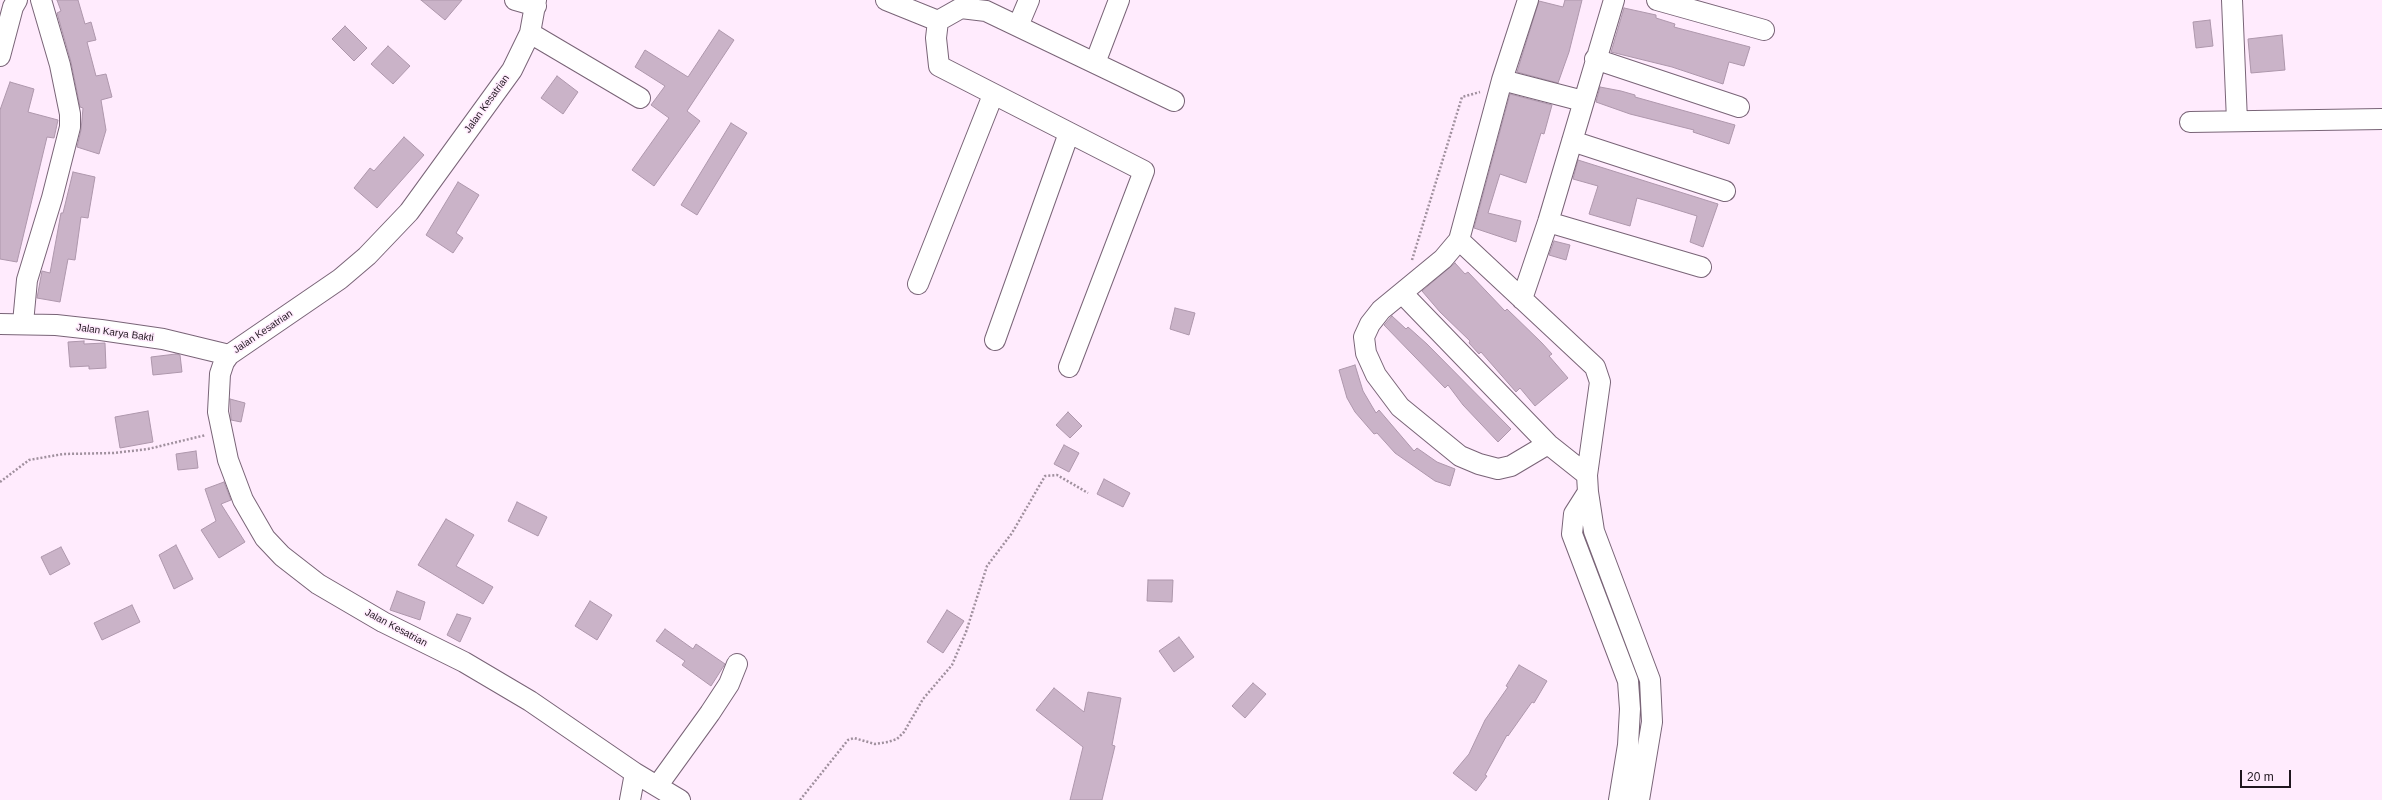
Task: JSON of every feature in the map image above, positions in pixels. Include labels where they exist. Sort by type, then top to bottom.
[{"type":"street","points":[[0,56],[3,30],[17,0]]},
{"type":"street","points":[[23,323],[27,280],[52,198],[70,127],[70,114],[60,64],[41,0]]},
{"type":"street","points":[[515,0],[524,4],[536,3]]},
{"type":"street","points":[[886,0],[938,21]]},
{"type":"street","points":[[1018,26],[1029,0]]},
{"type":"street","points":[[1095,63],[1119,0]]},
{"type":"street","points":[[1528,0],[1501,83],[1459,240],[1443,259],[1381,310],[1370,324],[1364,337],[1366,353],[1376,375],[1400,407],[1460,456],[1479,464],[1498,469],[1511,466],[1548,444]]},
{"type":"street","points":[[1522,299],[1548,222],[1614,0]]},
{"type":"street","points":[[1657,0],[1764,30]]},
{"type":"street","points":[[2232,0],[2237,121]]},
{"type":"street","name":"Jalan Kesatrian","points":[[536,3],[530,33],[512,70],[409,212],[382,241],[340,279],[229,355],[224,362],[218,388],[218,412],[228,460],[243,500],[264,538],[282,556],[318,584],[376,619],[464,662],[530,701],[635,773],[658,785],[680,800]]},
{"type":"street","points":[[938,21],[961,8],[988,5],[1018,26],[1174,101]]},
{"type":"street","points":[[938,21],[936,38],[939,66],[1144,171],[1069,366]]},
{"type":"street","points":[[530,33],[640,98]]},
{"type":"street","points":[[1595,60],[1739,107]]},
{"type":"street","points":[[1501,83],[1583,101]]},
{"type":"street","points":[[918,284],[994,94]]},
{"type":"street","points":[[2190,122],[2382,119]]},
{"type":"street","points":[[995,340],[1069,133]]},
{"type":"street","points":[[1572,141],[1725,191]]},
{"type":"street","points":[[1548,222],[1701,267]]},
{"type":"street","points":[[1459,240],[1595,367],[1600,382],[1600,398],[1591,436],[1588,483],[1594,531],[1650,680],[1652,722],[1639,800]]},
{"type":"street","points":[[1402,292],[1548,444],[1588,483]]},
{"type":"street","name":"Jalan Karya Bakti","points":[[0,324],[23,323],[101,330],[163,339],[229,355]]},
{"type":"street","points":[[1588,483],[1574,514],[1572,534],[1628,681],[1630,709],[1628,744],[1619,800]]},
{"type":"street","points":[[658,785],[710,713],[728,684],[737,664]]},
{"type":"street","points":[[630,800],[635,773]]},
{"type":"path","points":[[1411,262],[1462,97],[1501,83]]},
{"type":"path","points":[[0,482],[30,460],[63,454],[114,453],[148,449],[222,431]]},
{"type":"path","points":[[800,800],[848,740],[854,738],[874,744],[881,743],[897,739],[904,732],[923,699],[952,665],[966,632],[986,566],[1012,533],[1045,476],[1057,475],[1088,493]]},
{"type":"building","points":[[57,0],[78,0],[85,24],[91,22],[96,40],[87,42],[96,76],[106,74],[112,97],[101,100],[106,130],[99,154],[77,147],[81,130],[83,108],[80,107],[71,62],[57,13],[61,11]]},
{"type":"building","points":[[421,0],[462,0],[445,20]]},
{"type":"building","points":[[1565,0],[1582,0],[1569,52],[1558,83],[1517,72],[1539,1],[1563,7]]},
{"type":"building","points":[[1624,8],[1656,15],[1656,18],[1675,24],[1674,27],[1750,47],[1744,66],[1729,62],[1723,84],[1672,67],[1611,52]]},
{"type":"building","points":[[2210,20],[2213,46],[2196,48],[2193,22]]},
{"type":"building","points":[[345,26],[367,48],[354,61],[332,39]]},
{"type":"building","points":[[719,30],[734,40],[687,111],[700,121],[654,186],[632,170],[669,118],[651,105],[665,86],[635,67],[645,50],[688,77]]},
{"type":"building","points":[[2282,35],[2285,70],[2251,73],[2248,39]]},
{"type":"building","points":[[388,46],[410,66],[393,84],[371,64]]},
{"type":"building","points":[[557,76],[578,92],[563,114],[541,98]]},
{"type":"building","points":[[10,82],[34,89],[28,112],[58,120],[54,138],[47,137],[17,262],[0,259],[0,110]]},
{"type":"building","points":[[1600,87],[1621,91],[1635,95],[1635,97],[1735,125],[1729,144],[1693,132],[1694,130],[1630,114],[1596,102]]},
{"type":"building","points":[[1510,94],[1552,105],[1544,134],[1541,133],[1526,183],[1500,174],[1488,213],[1521,221],[1516,242],[1474,228]]},
{"type":"building","points":[[731,123],[747,133],[697,215],[681,205]]},
{"type":"building","points":[[404,137],[424,155],[377,208],[354,188],[370,168],[374,171]]},
{"type":"building","points":[[1578,160],[1718,204],[1703,247],[1690,242],[1697,216],[1658,204],[1637,198],[1630,226],[1589,214],[1598,186],[1573,179]]},
{"type":"building","points":[[73,172],[95,177],[88,218],[81,217],[75,260],[68,259],[60,302],[37,298],[42,271],[50,273],[61,213],[63,213]]},
{"type":"building","points":[[458,182],[479,195],[456,233],[463,238],[453,253],[426,235]]},
{"type":"building","points":[[1554,241],[1570,245],[1566,260],[1549,255]]},
{"type":"building","points":[[1455,263],[1465,274],[1468,272],[1505,311],[1507,309],[1542,343],[1552,354],[1549,356],[1568,378],[1535,406],[1520,388],[1516,392],[1481,352],[1479,354],[1469,343],[1470,341],[1440,312],[1422,291]]},
{"type":"building","points":[[1175,308],[1195,313],[1189,335],[1170,329]]},
{"type":"building","points":[[1392,316],[1406,329],[1408,327],[1427,344],[1511,429],[1498,442],[1463,405],[1448,385],[1445,388],[1384,325]]},
{"type":"building","points":[[84,341],[84,344],[105,343],[106,368],[89,369],[89,366],[70,367],[68,342]]},
{"type":"building","points":[[176,354],[180,355],[182,372],[153,375],[151,357]]},
{"type":"building","points":[[1355,365],[1363,391],[1376,413],[1379,410],[1414,451],[1417,448],[1437,462],[1455,469],[1450,486],[1435,481],[1395,453],[1377,433],[1374,434],[1355,412],[1347,398],[1339,370]]},
{"type":"building","points":[[230,399],[245,403],[241,422],[231,420]]},
{"type":"building","points":[[148,411],[153,442],[120,448],[115,417]]},
{"type":"building","points":[[1068,412],[1082,426],[1070,438],[1056,425]]},
{"type":"building","points":[[1064,445],[1079,453],[1069,472],[1054,464]]},
{"type":"building","points":[[196,451],[198,468],[178,470],[176,454]]},
{"type":"building","points":[[1104,479],[1130,493],[1123,507],[1097,494]]},
{"type":"building","points":[[224,482],[231,500],[221,504],[245,542],[219,558],[201,530],[216,521],[205,489]]},
{"type":"building","points":[[517,502],[547,517],[538,536],[508,521]]},
{"type":"building","points":[[446,519],[474,535],[456,566],[493,587],[483,604],[418,565]]},
{"type":"building","points":[[176,545],[193,579],[174,589],[159,555]]},
{"type":"building","points":[[61,547],[70,564],[50,575],[41,557]]},
{"type":"building","points":[[1148,580],[1173,580],[1172,602],[1147,601]]},
{"type":"building","points":[[397,591],[425,602],[420,620],[390,610]]},
{"type":"building","points":[[590,601],[612,615],[597,640],[575,626]]},
{"type":"building","points":[[132,605],[140,622],[102,640],[94,623]]},
{"type":"building","points":[[947,610],[964,621],[943,653],[927,642]]},
{"type":"building","points":[[457,614],[471,618],[460,642],[447,635]]},
{"type":"building","points":[[665,629],[693,649],[696,644],[725,664],[711,686],[682,665],[685,661],[656,641]]},
{"type":"building","points":[[1179,637],[1194,657],[1174,672],[1159,651]]},
{"type":"building","points":[[1519,665],[1547,681],[1534,703],[1532,702],[1508,736],[1507,735],[1485,775],[1487,776],[1476,791],[1453,773],[1469,754],[1485,720],[1508,687],[1506,686]]},
{"type":"building","points":[[1253,683],[1266,694],[1245,718],[1232,706]]},
{"type":"building","points":[[1054,688],[1084,712],[1088,692],[1121,698],[1112,745],[1115,746],[1102,800],[1070,800],[1083,747],[1036,710]]}]
